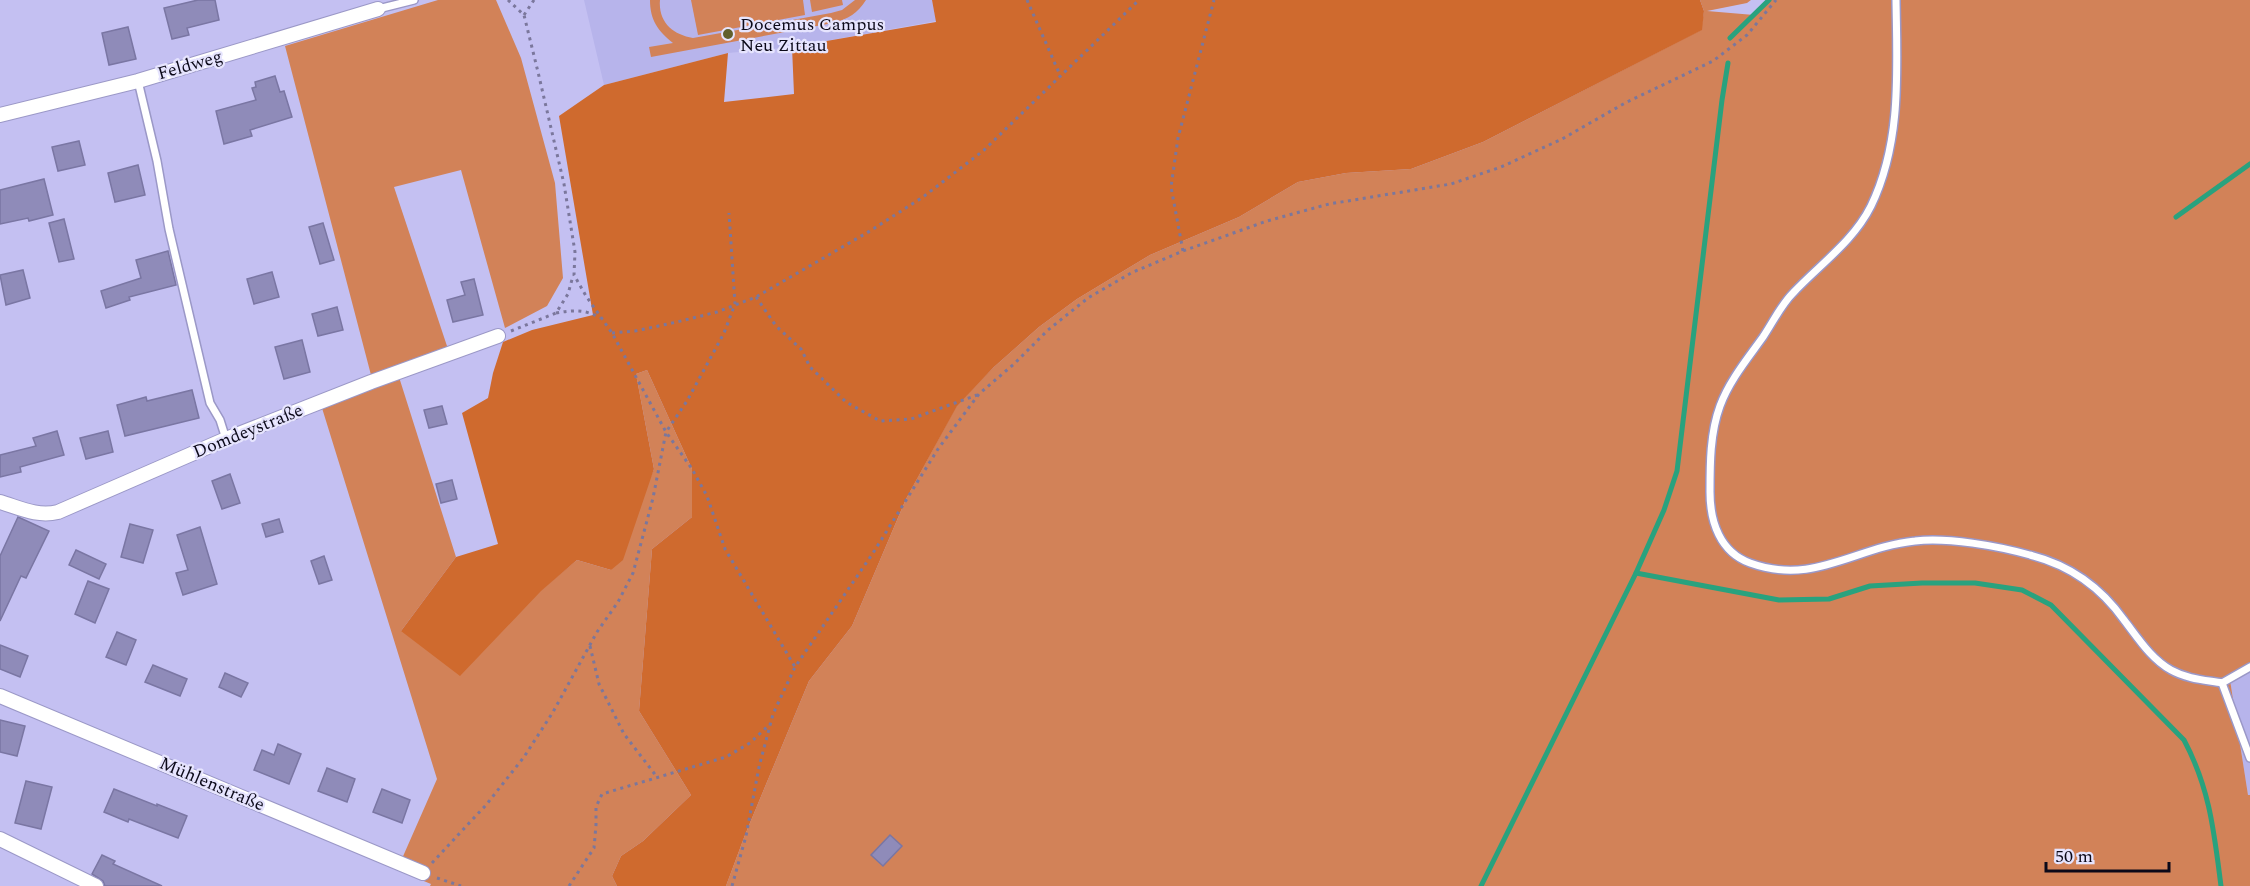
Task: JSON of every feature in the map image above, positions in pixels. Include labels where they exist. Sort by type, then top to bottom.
[{"type":"street","name":"Feldweg","points":[[0,115],[138,81],[378,9]]},
{"type":"street","name":"Domdeystraße","points":[[0,502],[35,514],[46,515],[58,512],[226,439],[371,382],[498,336]]},
{"type":"street","name":"Mühlenstraße","points":[[0,696],[423,873]]},
{"type":"street","points":[[0,839],[96,886]]},
{"type":"lane","points":[[378,9],[414,0]]},
{"type":"lane","points":[[1896,0],[1896,94],[1893,141],[1884,175],[1869,209],[1855,231],[1791,294],[1722,400],[1712,439],[1710,473],[1710,505],[1713,523],[1720,540],[1733,554],[1749,562],[1780,571],[1811,570],[1912,541],[1935,540],[2014,550],[2049,560],[2072,570],[2104,595],[2157,661],[2173,672],[2222,683],[2250,667]]},
{"type":"lane","points":[[138,81],[157,161],[168,230],[210,403],[220,420],[226,439]]},
{"type":"lane","points":[[2222,683],[2250,758]]},
{"type":"path","points":[[508,0],[524,15],[564,184],[574,252],[574,275],[568,294],[556,313]]},
{"type":"path","points":[[524,15],[534,0]]},
{"type":"path","points":[[1027,0],[1060,75]]},
{"type":"path","points":[[612,333],[635,331],[717,312],[756,297],[923,197],[983,151],[1139,0]]},
{"type":"path","points":[[1183,251],[1171,187],[1172,177],[1178,138],[1214,0]]},
{"type":"path","points":[[732,886],[746,836],[759,767],[773,714],[795,668],[873,553],[938,449],[979,394],[1014,364],[1048,330],[1088,298],[1131,273],[1183,251],[1267,221],[1329,204],[1451,184],[1501,167],[1562,139],[1625,103],[1713,62],[1747,35],[1776,0]]},
{"type":"path","points":[[461,886],[423,873],[486,805],[524,757],[590,644],[618,602],[633,573],[653,498],[666,432],[687,401],[724,333],[735,304],[729,213]]},
{"type":"path","points":[[574,275],[612,333],[666,432],[692,469],[707,496],[725,549],[795,668]]},
{"type":"path","points":[[756,297],[776,326],[801,349],[810,368],[846,402],[880,421],[911,419],[979,394]]},
{"type":"path","points":[[498,336],[556,313],[575,310],[602,319]]},
{"type":"path","points":[[590,644],[598,684],[624,734],[657,777]]},
{"type":"path","points":[[569,886],[594,849],[596,807],[602,794],[726,757],[750,743],[772,722]]},
{"type":"shaded area","points":[[438,0],[496,0],[521,58],[555,183],[563,278],[547,306],[505,328],[461,170],[394,187],[448,349],[371,375],[285,46]]},
{"type":"shaded area","name":"Docemus Campus Neu Zittau","points":[[584,0],[932,0],[936,21],[792,47],[728,53],[604,85]]},
{"type":"shaded area","points":[[650,0],[660,0],[662,15],[668,26],[679,34],[693,38],[831,13],[842,10],[855,0],[866,0],[852,15],[833,23],[651,57],[649,47],[673,43],[656,25],[651,13]]},
{"type":"shaded area","points":[[691,0],[803,0],[805,15],[698,35]]},
{"type":"shaded area","points":[[810,0],[842,0],[843,5],[812,12]]},
{"type":"shaded area","points":[[932,0],[1700,0],[1704,11],[1702,30],[1483,142],[1411,169],[1346,173],[1298,182],[1239,217],[1150,255],[1077,299],[1039,327],[994,367],[957,406],[906,499],[852,626],[809,681],[726,886],[617,886],[612,876],[621,856],[643,841],[691,795],[639,711],[652,549],[692,517],[692,469],[647,370],[636,374],[654,469],[623,560],[611,570],[577,560],[541,591],[460,676],[401,631],[456,557],[498,544],[462,413],[488,398],[503,342],[532,330],[593,315],[559,116],[604,85],[728,53],[724,102],[794,94],[792,47],[936,22]]},
{"type":"shaded area","points":[[1700,0],[1751,0],[1747,3],[1707,11],[1754,15],[1769,0],[2250,0],[2250,668],[2230,680],[2248,795],[2250,795],[2250,886],[726,886],[809,681],[852,626],[906,499],[957,405],[994,367],[1039,327],[1077,299],[1150,255],[1239,217],[1298,182],[1346,173],[1411,169],[1483,142],[1701,30],[1704,11]]},
{"type":"shaded area","points":[[647,370],[692,469],[692,517],[652,549],[639,711],[691,795],[643,841],[621,856],[612,876],[617,886],[430,886],[431,884],[397,870],[437,779],[322,408],[399,377],[456,557],[401,631],[541,590],[577,560],[611,570],[654,469],[636,374]]},
{"type":"shaded area","points":[[2250,668],[2250,795],[2248,795],[2230,680]]},
{"type":"building","points":[[198,0],[215,0],[219,20],[187,28],[189,35],[172,39],[164,8]]},
{"type":"building","points":[[128,27],[136,59],[109,65],[102,33]]},
{"type":"building","points":[[275,76],[280,92],[284,91],[292,117],[250,130],[252,136],[224,144],[216,111],[256,100],[252,88],[256,87],[255,82]]},
{"type":"building","points":[[79,141],[85,165],[58,171],[52,147]]},
{"type":"building","points":[[138,165],[145,195],[115,202],[108,173]]},
{"type":"building","points":[[44,179],[53,215],[29,221],[28,218],[0,224],[0,190]]},
{"type":"building","points":[[64,219],[74,259],[59,262],[49,223]]},
{"type":"building","points":[[323,223],[334,260],[320,264],[309,227]]},
{"type":"building","points":[[168,251],[176,285],[129,297],[130,300],[106,308],[101,291],[141,278],[136,260]]},
{"type":"building","points":[[23,270],[30,298],[6,305],[0,275]]},
{"type":"building","points":[[272,272],[279,297],[254,304],[247,279]]},
{"type":"building","points":[[474,279],[483,315],[453,322],[447,300],[465,295],[461,282]]},
{"type":"building","points":[[337,307],[343,330],[318,336],[312,314]]},
{"type":"building","points":[[302,340],[310,372],[284,379],[275,347]]},
{"type":"building","points":[[192,390],[199,418],[125,436],[117,405],[146,397],[147,401]]},
{"type":"building","points":[[442,406],[447,424],[429,428],[424,410]]},
{"type":"building","points":[[57,431],[64,455],[20,467],[21,472],[0,477],[0,455],[36,446],[33,438]]},
{"type":"building","points":[[108,431],[113,452],[86,459],[80,438]]},
{"type":"building","points":[[230,474],[240,503],[222,509],[212,481]]},
{"type":"building","points":[[452,480],[457,499],[441,503],[436,484]]},
{"type":"building","points":[[18,517],[49,531],[26,578],[21,576],[0,621],[0,556]]},
{"type":"building","points":[[279,519],[283,532],[266,537],[262,524]]},
{"type":"building","points":[[130,524],[153,530],[143,563],[121,557]]},
{"type":"building","points":[[200,527],[217,584],[183,595],[176,573],[188,570],[177,535]]},
{"type":"building","points":[[76,550],[106,564],[99,579],[69,565]]},
{"type":"building","points":[[324,556],[332,580],[319,584],[311,561]]},
{"type":"building","points":[[88,581],[109,589],[95,623],[75,614]]},
{"type":"building","points":[[117,632],[136,640],[126,665],[106,657]]},
{"type":"building","points":[[0,645],[28,656],[20,677],[0,669]]},
{"type":"building","points":[[153,665],[187,679],[180,696],[145,682]]},
{"type":"building","points":[[225,673],[248,683],[241,697],[219,687]]},
{"type":"building","points":[[0,720],[25,726],[17,756],[0,752]]},
{"type":"building","points":[[278,744],[301,754],[289,784],[254,770],[262,750],[274,755]]},
{"type":"building","points":[[327,768],[355,779],[347,802],[318,791]]},
{"type":"building","points":[[26,781],[52,787],[41,829],[15,823]]},
{"type":"building","points":[[114,789],[187,816],[178,838],[104,812]]},
{"type":"building","points":[[382,789],[410,800],[402,823],[373,812]]},
{"type":"building","points":[[890,835],[902,846],[883,866],[871,855]]},
{"type":"building","points":[[102,855],[115,861],[113,864],[162,886],[105,886],[103,881],[92,874]]},
{"type":"waterway","points":[[1730,38],[1769,0]]},
{"type":"waterway","points":[[1481,886],[1636,573],[1664,510],[1677,471],[1728,63]]},
{"type":"waterway","points":[[2176,217],[2250,164]]},
{"type":"waterway","points":[[1636,573],[1779,600],[1829,599],[1870,586],[1975,583],[2022,590],[2051,605],[2184,740],[2200,776],[2210,811],[2221,886]]},
{"type":"place","name":"Docemus Campus Neu Zittau","points":[[728,34]]}]
